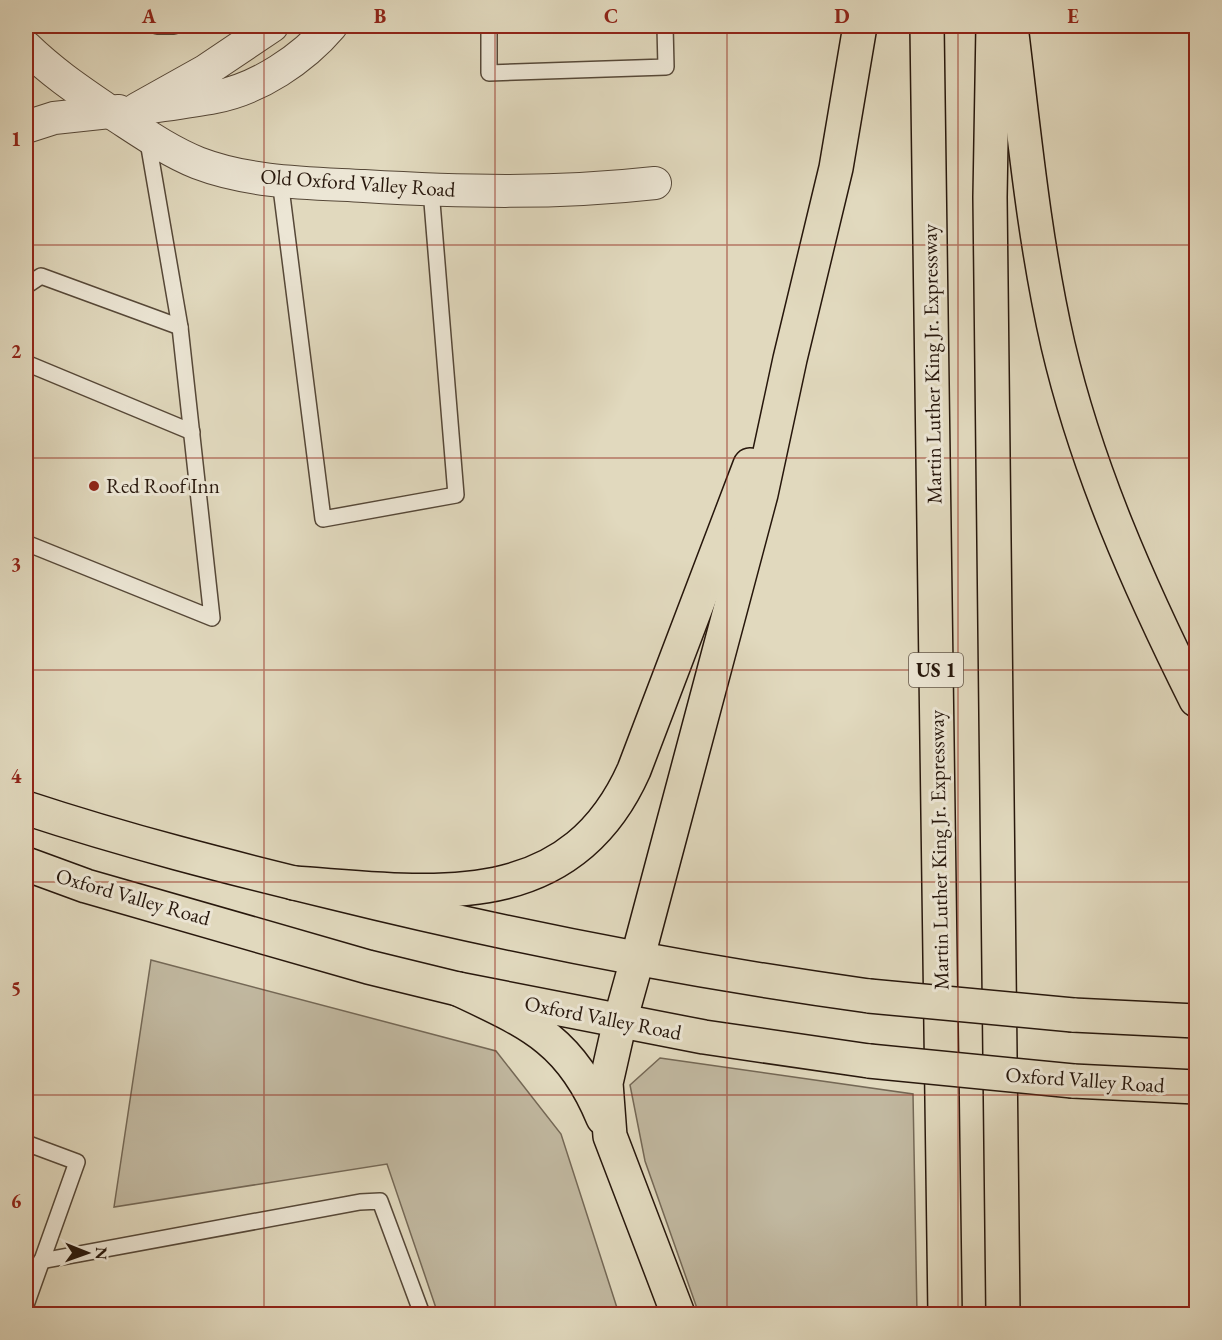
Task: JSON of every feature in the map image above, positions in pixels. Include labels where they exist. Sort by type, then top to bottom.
[{"type":"main road","points":[[610,1136],[606,1083],[620,1021],[761,494],[790,359],[834,179],[860,26]]},
{"type":"main road","name":"Martin Luther King Jr. Expressway","points":[[927,26],[945,1314]]},
{"type":"main road","points":[[993,26],[990,197],[1004,1314]]},
{"type":"main road","points":[[1011,26],[1037,230],[1058,345],[1075,409],[1119,533],[1197,700]]},
{"type":"main road","points":[[294,883],[410,891],[476,889],[531,874],[555,862],[597,829],[612,811],[634,770],[790,359]]},
{"type":"main road","points":[[26,808],[102,833],[473,927],[741,979],[869,996],[1073,1015],[1197,1021]]},
{"type":"main road","name":"Oxford Valley Road","points":[[26,864],[86,886],[368,967],[458,989],[620,1021],[727,1041],[869,1061],[1073,1081],[1197,1088]]},
{"type":"main road","points":[[458,989],[518,1017],[567,1054],[584,1078],[610,1136],[678,1314]]},
{"type":"street","points":[[132,119],[272,26]]},
{"type":"street","points":[[26,127],[54,118],[132,119],[216,97],[257,82],[289,64],[319,40],[331,26]]},
{"type":"street","name":"Old Oxford Valley Road","points":[[26,47],[57,76],[132,119],[199,163],[280,180],[431,190],[503,193],[602,189],[655,183]]},
{"type":"lane","points":[[157,26],[174,26]]},
{"type":"lane","points":[[489,26],[489,73],[666,67],[665,26]]},
{"type":"lane","points":[[26,543],[212,618],[180,327],[132,119]]},
{"type":"lane","points":[[280,180],[323,519],[456,495],[431,190]]},
{"type":"lane","points":[[26,286],[41,276],[180,327]]},
{"type":"lane","points":[[26,363],[192,432]]},
{"type":"lane","points":[[26,1143],[77,1162],[26,1305]]},
{"type":"lane","points":[[42,1261],[360,1202],[380,1201],[422,1314]]},
{"type":"shaded area","points":[[151,960],[496,1051],[561,1134],[619,1314],[438,1314],[387,1164],[114,1207]]},
{"type":"shaded area","points":[[660,1058],[913,1094],[917,1314],[699,1314],[645,1161],[630,1085]]},
{"type":"place","name":"Red Roof Inn","points":[[94,486]]}]
